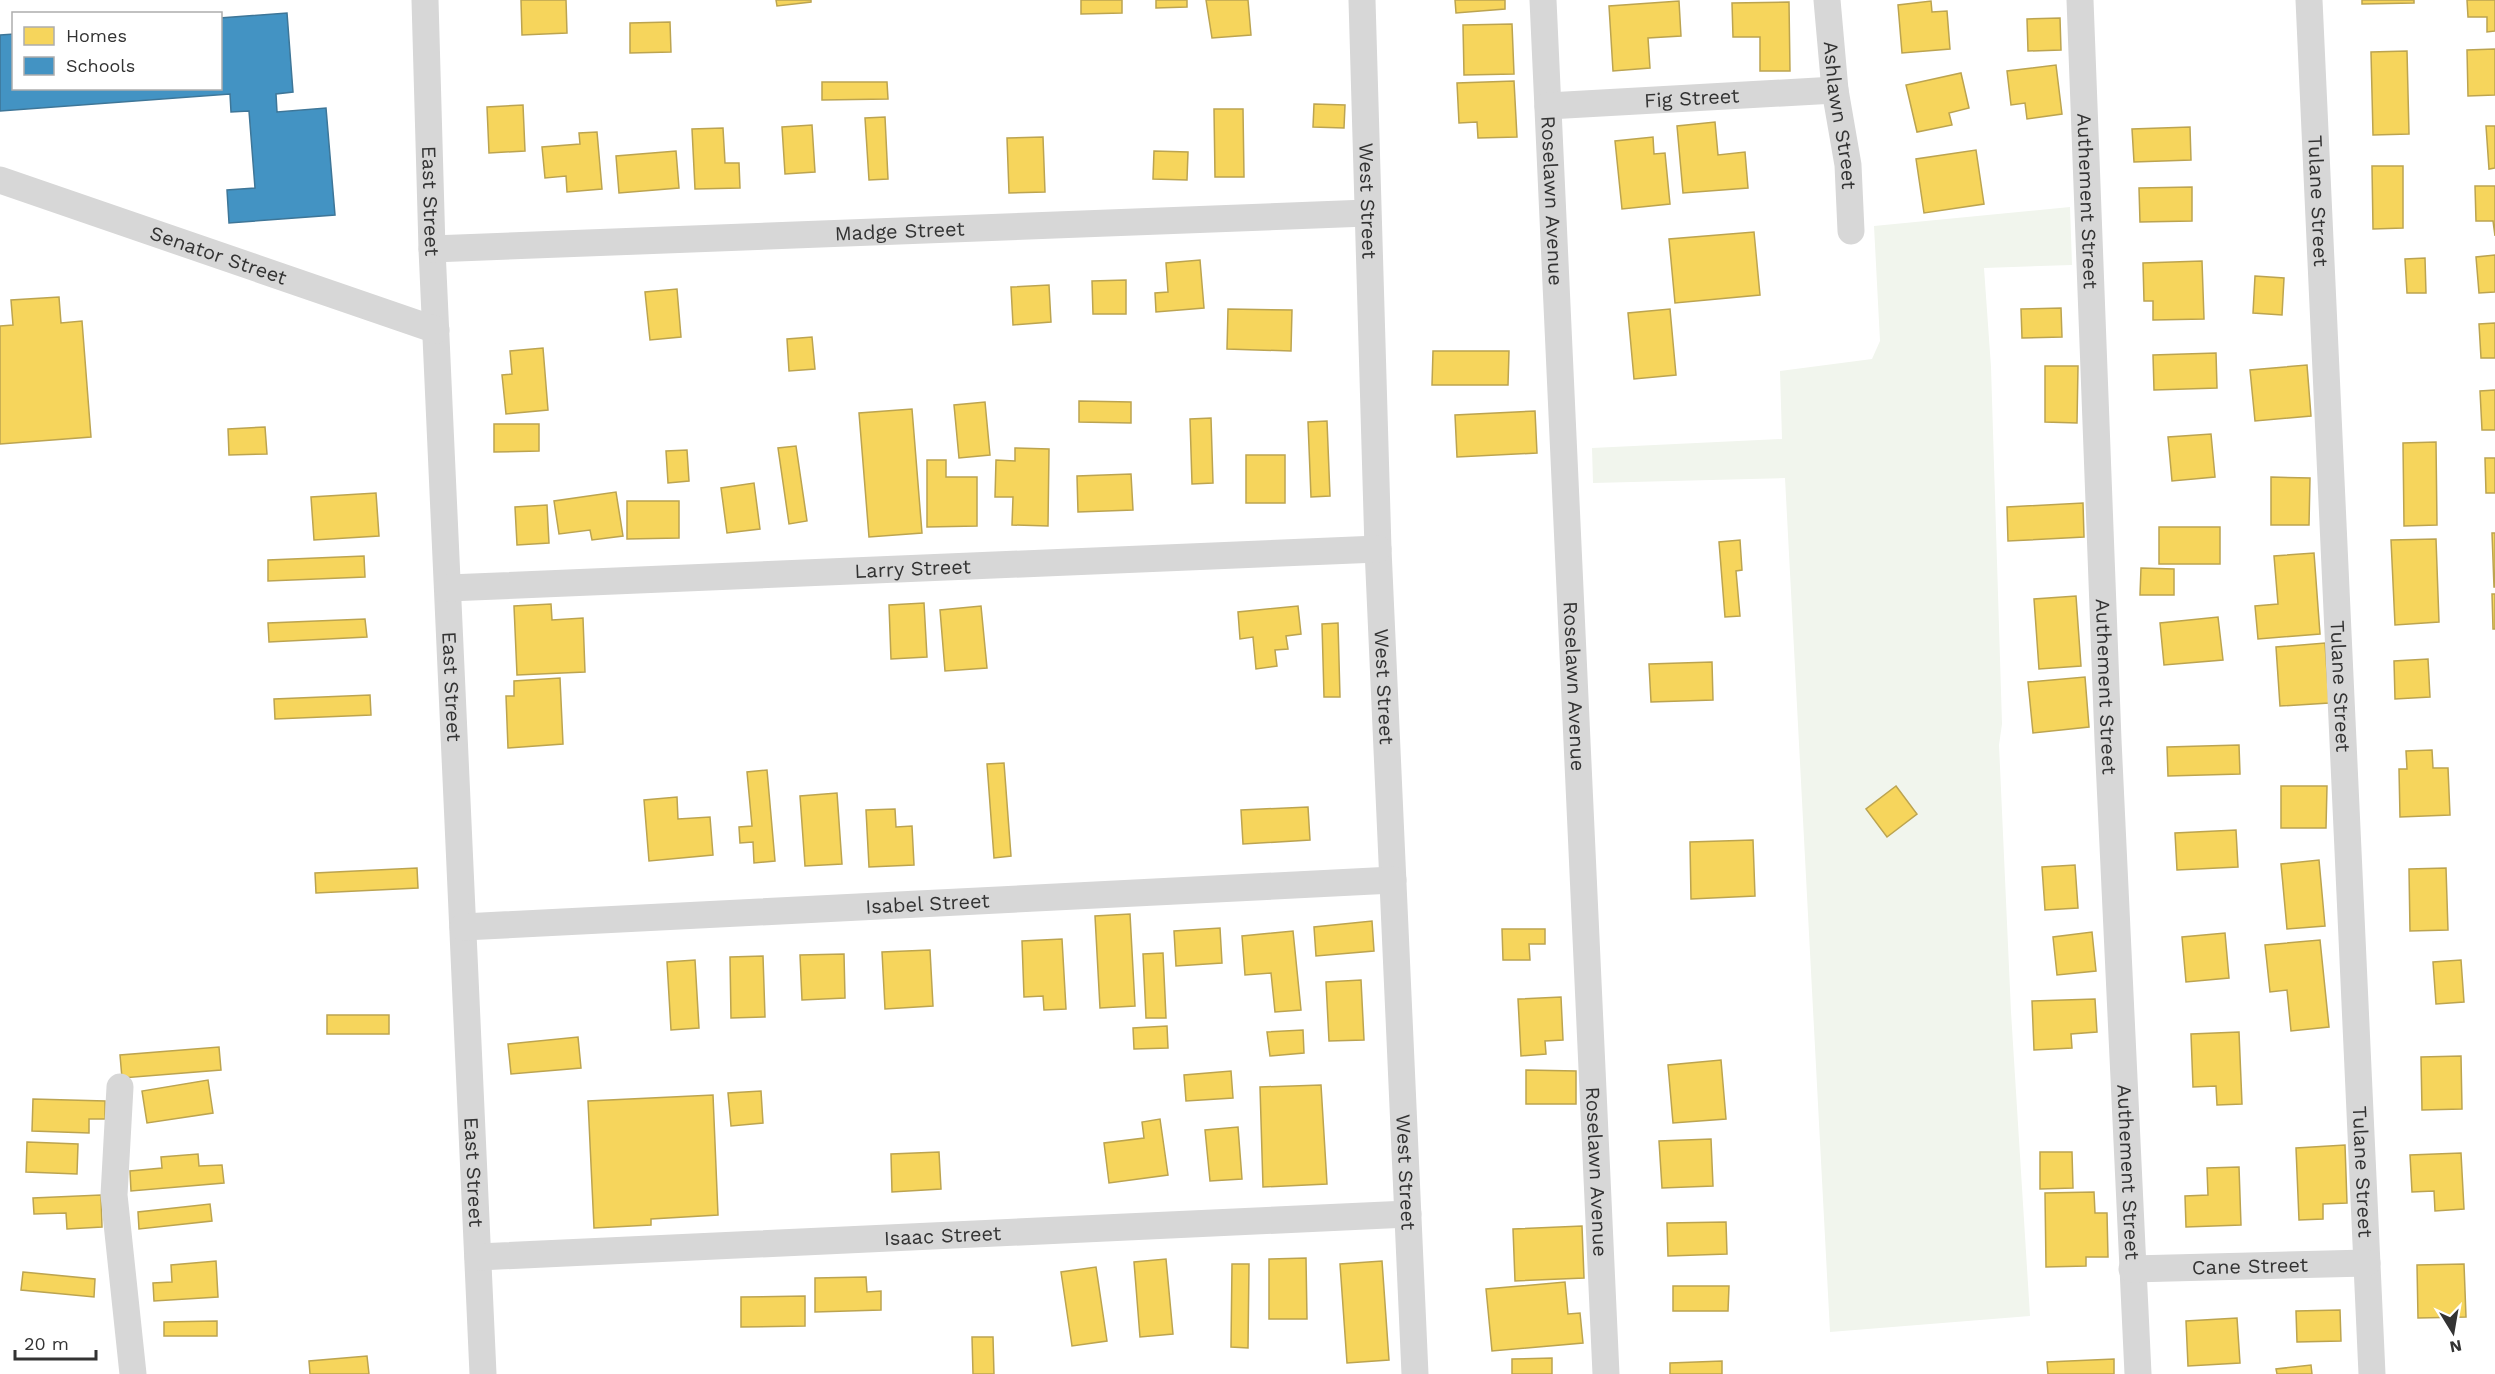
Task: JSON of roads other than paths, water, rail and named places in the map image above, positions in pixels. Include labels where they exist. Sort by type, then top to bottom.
[{"type":"street","name":"East Street","points":[[425,0],[432,249],[483,1374]]},
{"type":"street","name":"West Street","points":[[1362,0],[1378,549],[1415,1374]]},
{"type":"street","name":"Roselawn Avenue","points":[[1544,0],[1606,1374]]},
{"type":"street","name":"Ashlawn Street","points":[[1827,0],[1835,90],[1848,165],[1851,231]]},
{"type":"street","name":"Authement Street","points":[[2080,0],[2138,1374]]},
{"type":"street","name":"Tulane Street","points":[[2309,0],[2372,1374]]},
{"type":"street","name":"Fig Street","points":[[1548,106],[1835,90]]},
{"type":"street","name":"Senator Street","points":[[0,180],[436,330]]},
{"type":"street","name":"Madge Street","points":[[432,249],[1367,213]]},
{"type":"street","name":"Larry Street","points":[[448,588],[1378,549]]},
{"type":"street","name":"Isabel Street","points":[[463,927],[1393,880]]},
{"type":"street","points":[[120,1087],[114,1195],[133,1374]]},
{"type":"street","name":"Isaac Street","points":[[478,1257],[1408,1214]]},
{"type":"street","name":"Cane Street","points":[[2132,1269],[2367,1263]]}]
